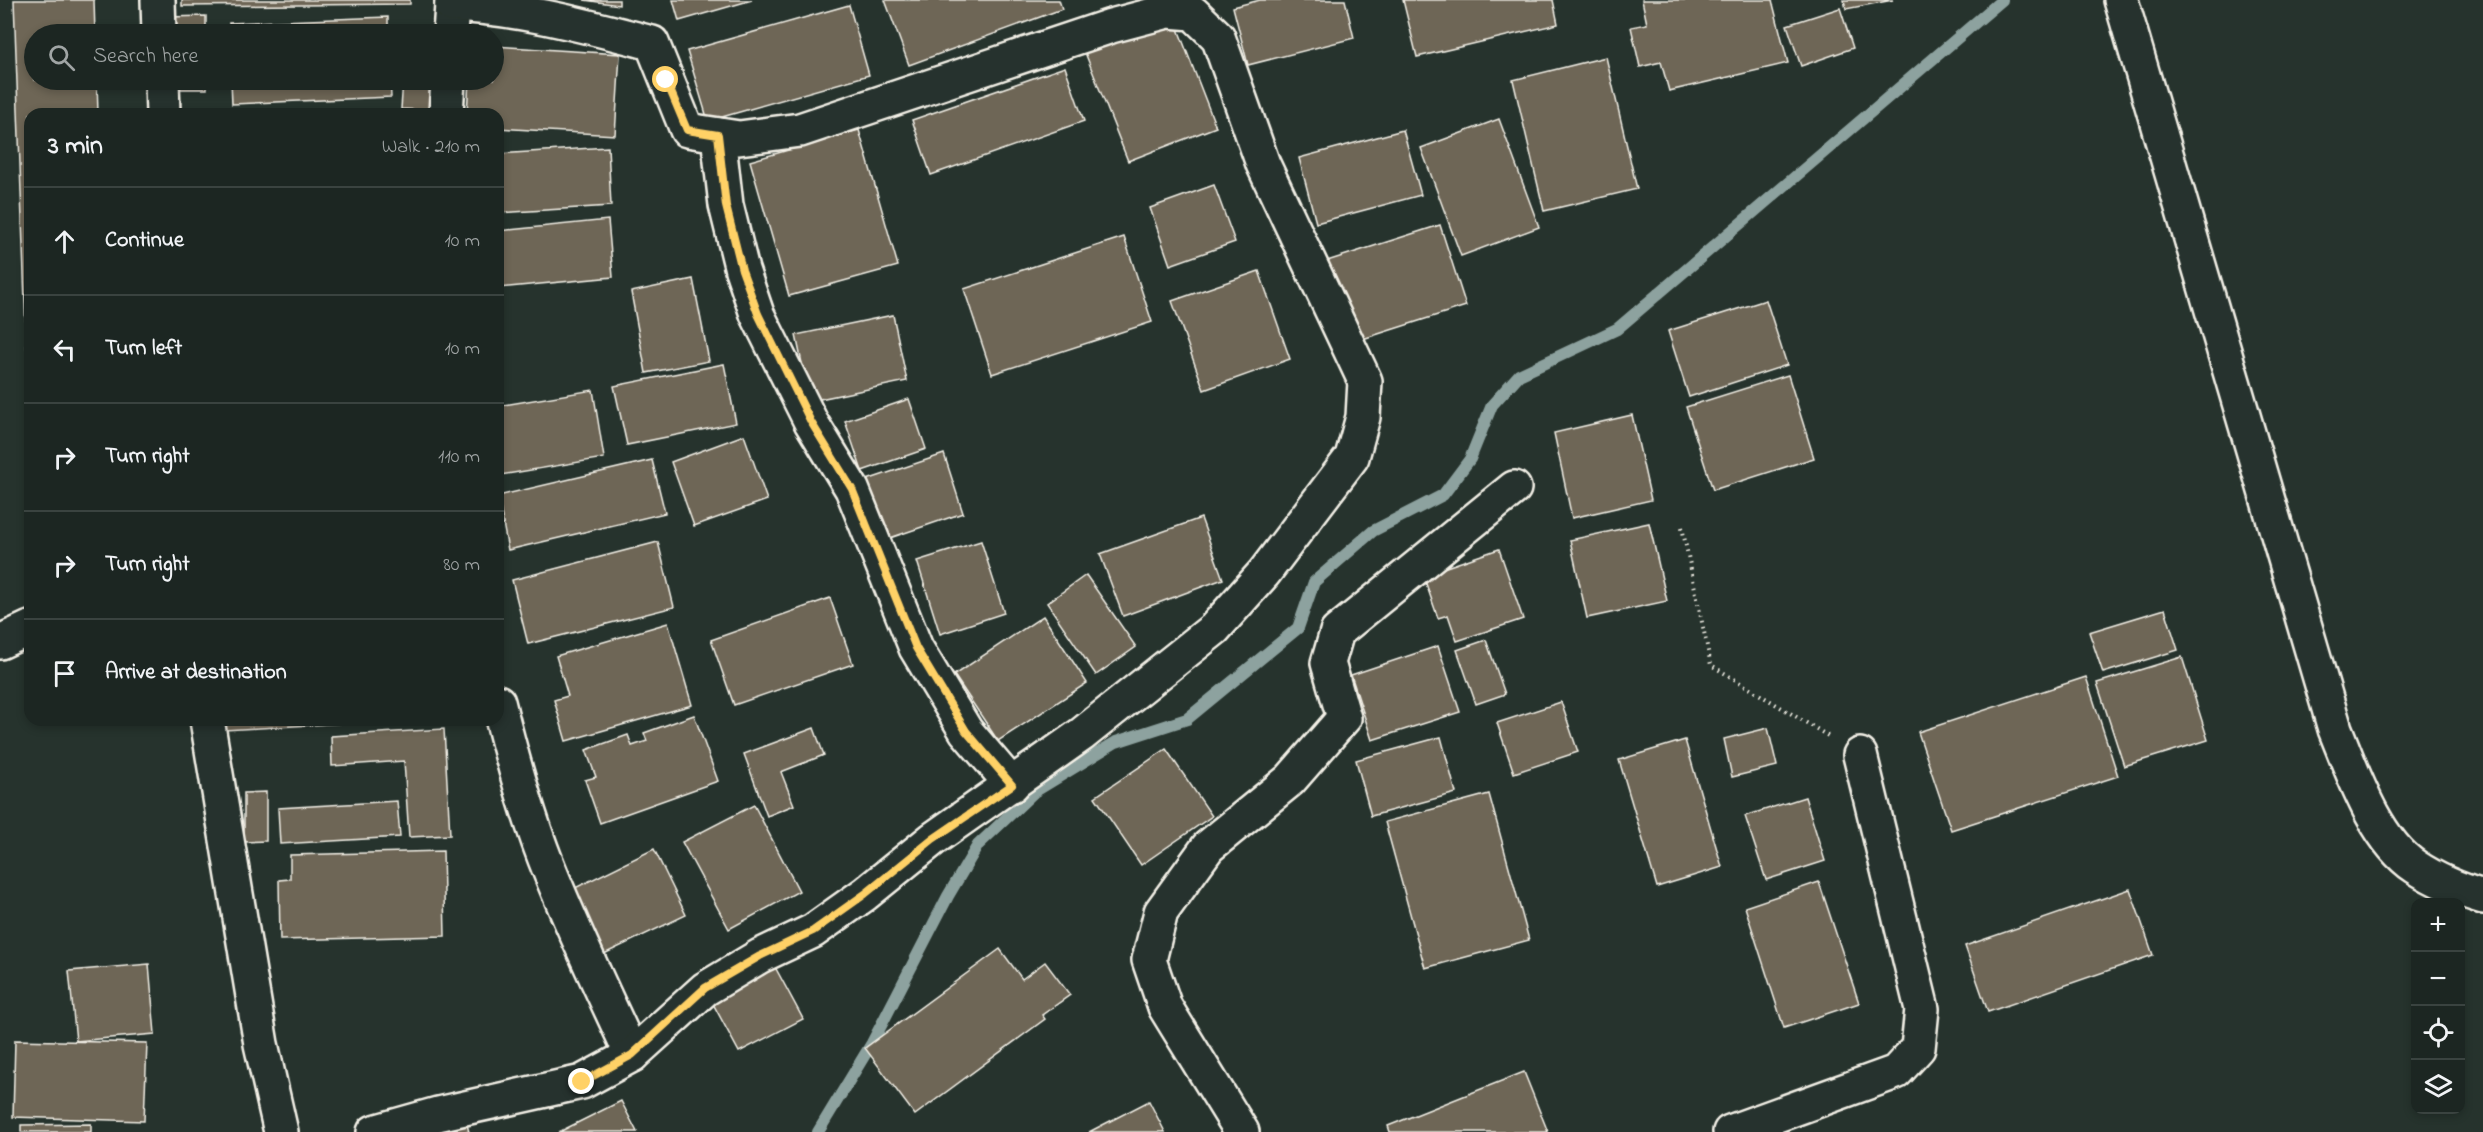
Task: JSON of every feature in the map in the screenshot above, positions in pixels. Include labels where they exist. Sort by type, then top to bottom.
[{"type":"street","points":[[158,0],[159,24]]},
{"type":"street","points":[[2121,0],[2332,718],[2361,794],[2389,839],[2414,866],[2453,887],[2483,897]]},
{"type":"street","points":[[374,1132],[438,1114],[582,1082],[632,1055],[705,988],[760,956],[813,931],[865,894],[933,839],[1012,785],[1142,689],[1214,629],[1264,573],[1352,457],[1360,427],[1365,381],[1263,164],[1218,37],[1193,13],[1168,11],[1111,26],[800,130],[739,138],[687,130],[652,43],[515,11],[451,13]]},
{"type":"street","points":[[162,90],[163,108]]},
{"type":"street","points":[[446,108],[447,90]]},
{"type":"street","points":[[718,135],[726,206],[742,270],[758,314],[811,422],[852,489],[916,648],[966,731],[1012,785]]},
{"type":"street","points":[[1242,1132],[1165,1007],[1149,960],[1161,912],[1208,847],[1290,780],[1344,718],[1328,663],[1337,632],[1514,488]]},
{"type":"street","points":[[0,642],[24,631]]},
{"type":"street","points":[[208,726],[261,1044],[281,1132]]},
{"type":"street","points":[[504,726],[517,778],[545,858],[577,937],[632,1055]]},
{"type":"street","points":[[1730,1132],[1896,1072],[1918,1048],[1922,1009],[1860,755]]},
{"type":"path","points":[[1682,527],[1712,665],[1860,755]]},
{"type":"building","points":[[14,0],[94,0],[95,24],[24,24],[24,90],[97,90],[98,108],[24,108],[24,275]]},
{"type":"building","points":[[182,0],[410,0],[410,4],[182,6]]},
{"type":"building","points":[[584,0],[619,0],[619,5]]},
{"type":"building","points":[[673,0],[752,0],[679,21]]},
{"type":"building","points":[[885,0],[1059,0],[1062,9],[909,65]]},
{"type":"building","points":[[1260,0],[1345,0],[1354,38],[1248,65],[1233,7]]},
{"type":"building","points":[[1403,0],[1553,0],[1558,24],[1417,57]]},
{"type":"building","points":[[1642,0],[1772,0],[1788,63],[1669,91],[1661,62],[1640,67],[1631,27],[1647,24]]},
{"type":"building","points":[[1844,0],[1893,0],[1846,9]]},
{"type":"building","points":[[849,5],[869,75],[708,121],[687,51]]},
{"type":"building","points":[[1840,8],[1853,48],[1801,66],[1787,25]]},
{"type":"building","points":[[206,16],[206,24],[169,24],[169,17]]},
{"type":"building","points":[[1173,16],[1216,127],[1128,161],[1084,50]]},
{"type":"building","points":[[388,17],[388,24],[229,23]]},
{"type":"building","points":[[504,47],[620,54],[615,135],[504,128],[504,108],[467,108],[468,90],[504,90]]},
{"type":"building","points":[[1606,57],[1637,189],[1544,211],[1513,80]]},
{"type":"building","points":[[1065,67],[1084,121],[931,175],[912,120]]},
{"type":"building","points":[[231,90],[391,90],[391,97],[232,104]]},
{"type":"building","points":[[402,90],[444,90],[443,108],[401,108]]},
{"type":"building","points":[[1499,119],[1539,227],[1461,256],[1421,148]]},
{"type":"building","points":[[859,130],[898,266],[789,296],[750,161]]},
{"type":"building","points":[[1403,130],[1421,195],[1316,223],[1299,158]]},
{"type":"building","points":[[608,147],[611,206],[504,213],[504,154]]},
{"type":"building","points":[[1214,185],[1235,242],[1170,265],[1150,208]]},
{"type":"building","points":[[608,220],[613,277],[504,287],[504,230]]},
{"type":"building","points":[[1440,225],[1466,306],[1350,343],[1324,262]]},
{"type":"building","points":[[1124,237],[1152,322],[992,374],[964,289]]},
{"type":"building","points":[[1259,271],[1290,359],[1204,390],[1172,301]]},
{"type":"building","points":[[693,279],[709,361],[646,373],[631,292]]},
{"type":"building","points":[[1766,300],[1787,365],[1689,397],[1668,331]]},
{"type":"building","points":[[893,315],[907,381],[810,401],[796,335]]},
{"type":"building","points":[[724,364],[736,423],[627,445],[614,386]]},
{"type":"building","points":[[1788,375],[1814,458],[1713,490],[1686,407]]},
{"type":"building","points":[[593,390],[604,458],[504,475],[504,405]]},
{"type":"building","points":[[909,399],[926,449],[862,471],[845,421]]},
{"type":"building","points":[[1632,415],[1651,500],[1572,518],[1554,433]]},
{"type":"building","points":[[744,435],[767,500],[694,526],[671,462]]},
{"type":"building","points":[[944,454],[963,513],[884,540],[864,481]]},
{"type":"building","points":[[652,460],[665,513],[508,550],[504,528],[504,495]]},
{"type":"building","points":[[1201,518],[1223,579],[1123,616],[1100,554]]},
{"type":"building","points":[[1649,523],[1667,601],[1587,618],[1570,540]]},
{"type":"building","points":[[981,541],[1004,613],[940,634],[917,561]]},
{"type":"building","points":[[658,542],[674,607],[528,644],[512,580]]},
{"type":"building","points":[[1499,549],[1523,619],[1457,641],[1448,615],[1438,618],[1423,575]]},
{"type":"building","points":[[1086,575],[1136,647],[1096,675],[1047,603]]},
{"type":"building","points":[[830,598],[853,664],[734,705],[711,640]]},
{"type":"building","points":[[2165,609],[2178,650],[2103,673],[2089,632]]},
{"type":"building","points":[[1043,616],[1087,683],[998,741],[954,675]]},
{"type":"building","points":[[668,623],[692,705],[566,741],[554,700],[568,696],[556,656]]},
{"type":"building","points":[[1486,640],[1505,694],[1476,704],[1457,650]]},
{"type":"building","points":[[1438,646],[1460,712],[1372,740],[1351,675]]},
{"type":"building","points":[[2182,657],[2208,740],[2124,766],[2097,683]]},
{"type":"building","points":[[2086,677],[2118,776],[1951,830],[1918,732]]},
{"type":"building","points":[[1561,702],[1578,752],[1514,773],[1497,723]]},
{"type":"building","points":[[694,715],[718,781],[600,823],[585,780],[596,777],[586,750],[628,735],[632,746],[647,741],[644,733]]},
{"type":"building","points":[[224,726],[294,726],[224,730]]},
{"type":"building","points":[[814,728],[824,755],[781,772],[794,805],[767,816],[744,754]]},
{"type":"building","points":[[1768,728],[1777,766],[1732,777],[1724,739]]},
{"type":"building","points":[[444,729],[450,835],[409,837],[404,761],[332,766],[331,736]]},
{"type":"building","points":[[1441,737],[1456,793],[1371,816],[1356,760]]},
{"type":"building","points":[[1685,740],[1722,867],[1657,887],[1619,760]]},
{"type":"building","points":[[1166,749],[1212,816],[1141,865],[1095,797]]},
{"type":"building","points":[[266,792],[266,841],[244,842],[244,793]]},
{"type":"building","points":[[1489,794],[1529,940],[1425,968],[1385,822]]},
{"type":"building","points":[[1805,797],[1825,861],[1766,880],[1745,816]]},
{"type":"building","points":[[397,801],[400,837],[280,844],[278,808]]},
{"type":"building","points":[[754,805],[799,891],[729,929],[682,842]]},
{"type":"building","points":[[654,849],[686,915],[604,954],[573,889]]},
{"type":"building","points":[[443,851],[445,936],[280,940],[279,880],[290,879],[290,855]]},
{"type":"building","points":[[1819,882],[1859,1003],[1784,1028],[1745,907]]},
{"type":"building","points":[[2130,889],[2153,955],[1988,1012],[1965,946]]},
{"type":"building","points":[[1000,949],[1022,979],[1045,962],[1070,995],[1042,1015],[1045,1019],[915,1115],[865,1048]]},
{"type":"building","points":[[149,964],[155,1034],[76,1041],[69,971]]},
{"type":"building","points":[[775,967],[803,1019],[739,1052],[711,1000]]},
{"type":"building","points":[[15,1040],[147,1043],[144,1121],[13,1117]]},
{"type":"building","points":[[1524,1072],[1548,1132],[1390,1132],[1388,1126]]},
{"type":"building","points":[[621,1101],[637,1132],[559,1132]]},
{"type":"building","points":[[1149,1101],[1165,1132],[1089,1132]]},
{"type":"building","points":[[465,1117],[469,1132],[418,1132]]},
{"type":"building","points":[[91,1124],[91,1132],[21,1132],[21,1125]]},
{"type":"waterway","points":[[818,1132],[872,1043],[948,896],[978,845],[1034,792],[1116,742],[1187,719],[1298,628],[1314,582],[1373,531],[1443,495],[1470,459],[1492,405],[1519,375],[1617,329],[2002,0]]},
{"type":"route","points":[[582,1082],[632,1055],[662,1030],[705,988],[760,956],[813,931],[865,894],[933,839],[1012,785],[966,731],[916,648],[852,489],[811,422],[758,314],[742,270],[726,206],[718,135],[687,130],[666,80]]}]
